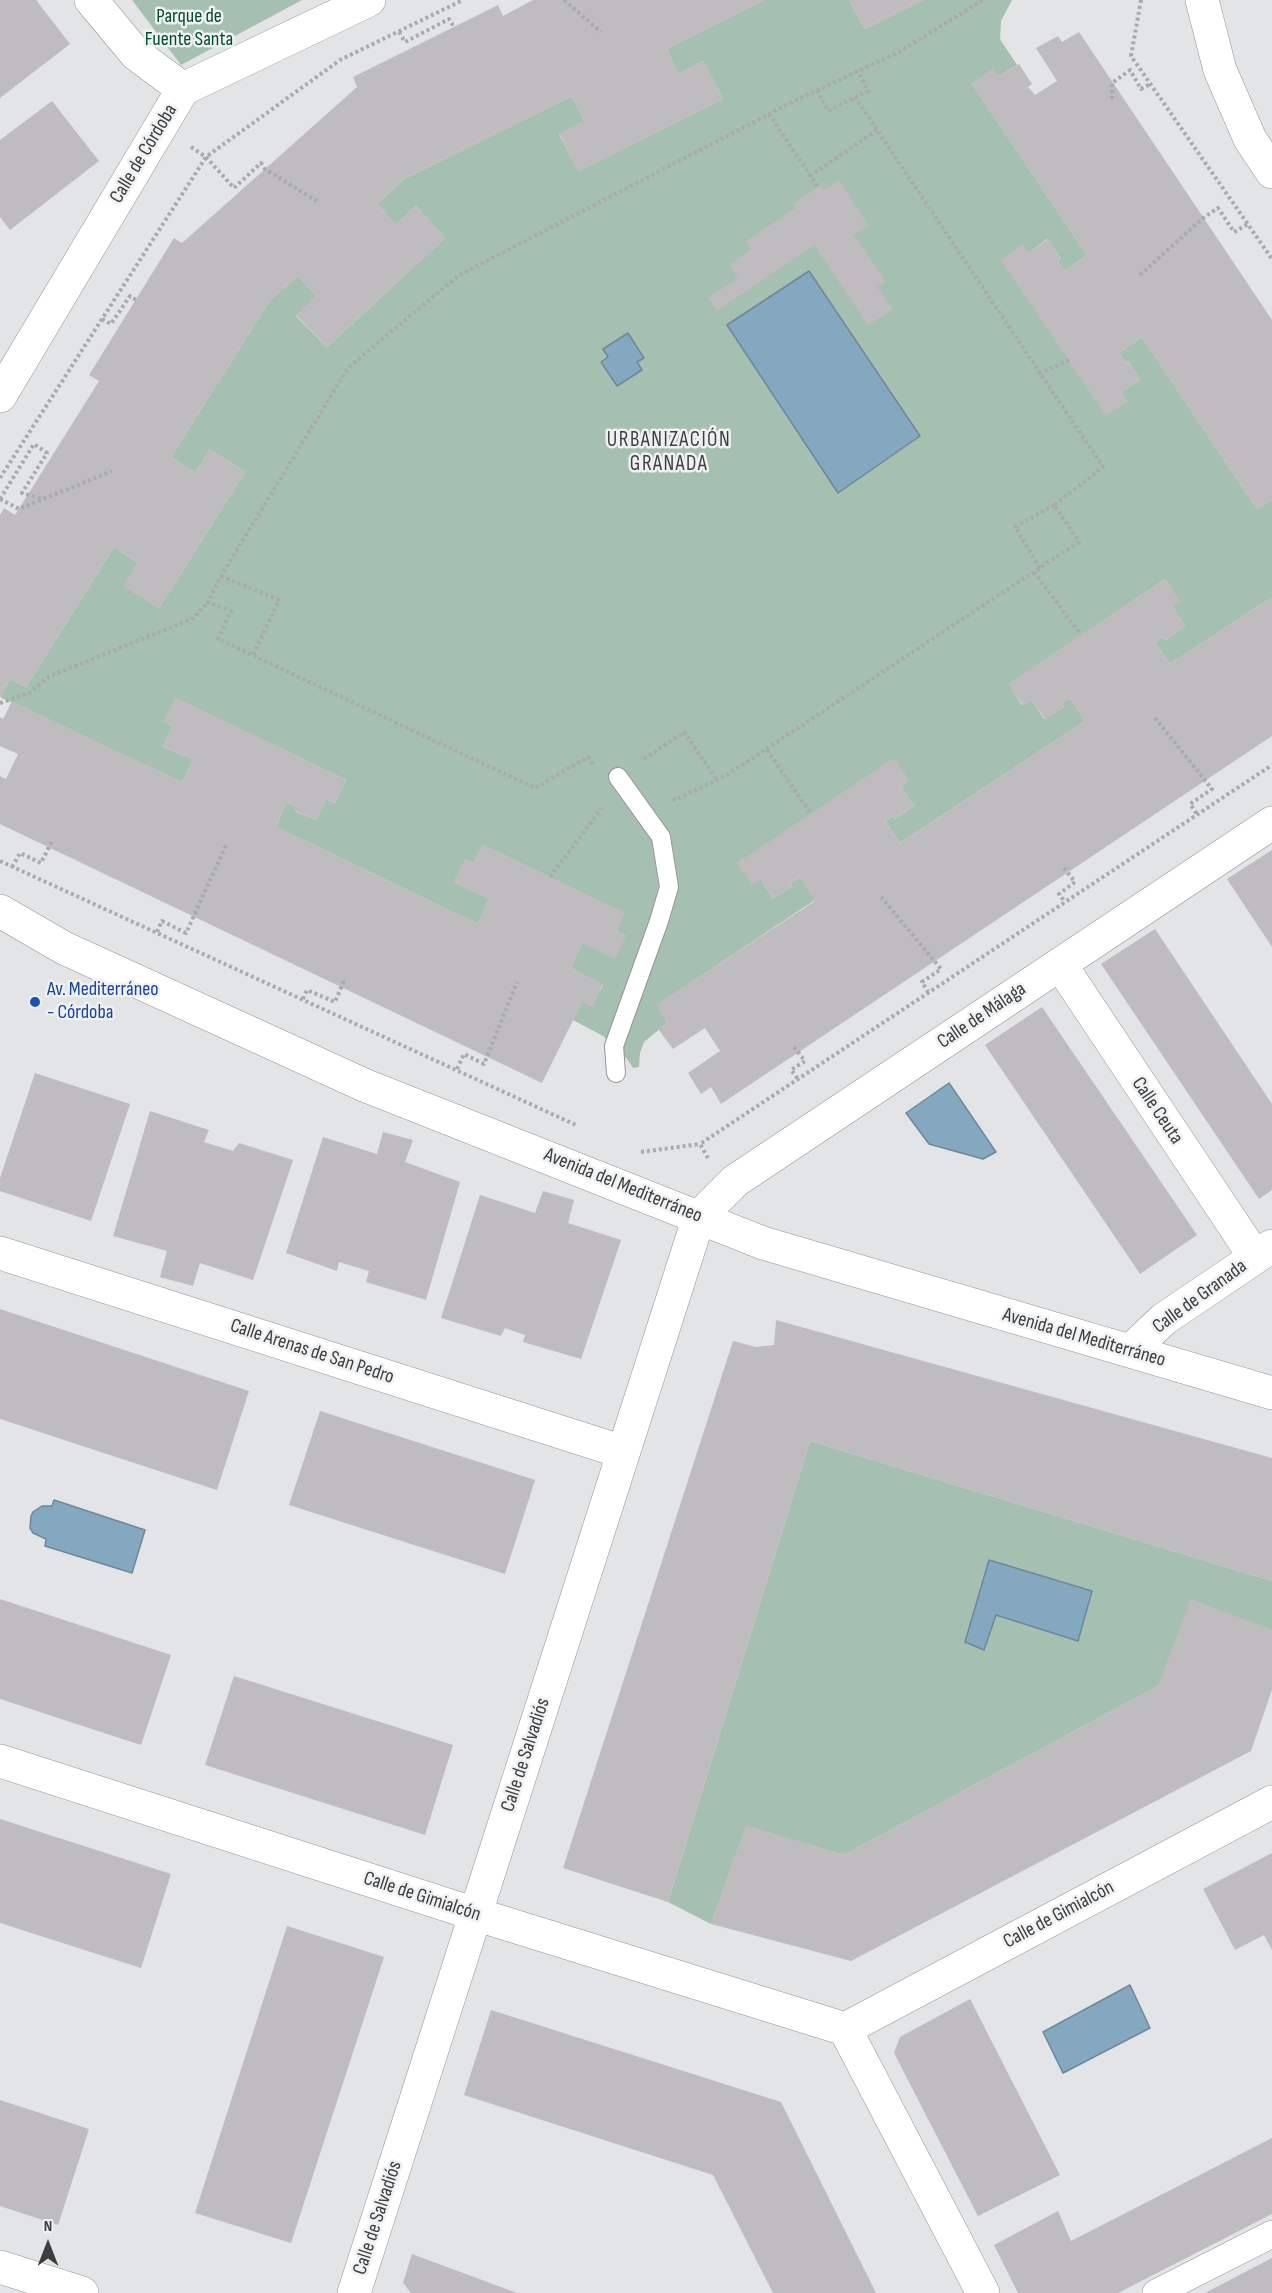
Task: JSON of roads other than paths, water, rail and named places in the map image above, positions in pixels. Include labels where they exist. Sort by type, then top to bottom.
[{"type":"street","points":[[91,0],[136,54],[183,89]]},
{"type":"street","name":"Calle de Córdoba","points":[[0,396],[183,89],[369,0]]},
{"type":"street","points":[[1204,2],[1220,70],[1250,139],[1272,172]]},
{"type":"street","name":"Calle de Málaga","points":[[699,1217],[735,1181],[1272,823]]},
{"type":"street","name":"Avenida del Mediterráneo","points":[[0,911],[64,948],[364,1085],[763,1243],[1272,1393]]},
{"type":"street","name":"Calle Ceuta","points":[[1060,964],[1263,1252]]},
{"type":"street","name":"Calle de Salvadiós","points":[[354,2293],[699,1217]]},
{"type":"street","name":"Calle de Granada","points":[[1130,1351],[1164,1319],[1263,1252]]},
{"type":"street","name":"Calle Arenas de San Pedro","points":[[0,1253],[623,1452]]},
{"type":"street","name":"Calle de Gimialcón","points":[[0,1761],[475,1914],[845,2029],[1272,1802]]},
{"type":"street","points":[[845,2029],[983,2293]]},
{"type":"street","points":[[1156,2293],[1272,2234]]},
{"type":"street","points":[[0,2267],[82,2293]]},
{"type":"lane","points":[[613,781],[661,837],[669,887],[614,1046],[616,1073]]},
{"type":"water","points":[[809,271],[920,436],[838,493],[727,325]]},
{"type":"water","points":[[628,333],[644,358],[637,362],[642,370],[617,386],[601,362],[608,357],[603,349]]},
{"type":"water","points":[[949,1083],[996,1152],[983,1159],[929,1144],[906,1113]]},
{"type":"water","points":[[54,1500],[145,1530],[132,1573],[45,1546],[46,1539],[33,1533],[30,1528],[31,1516],[42,1506],[52,1506]]},
{"type":"water","points":[[989,1560],[1092,1591],[1078,1641],[996,1615],[984,1650],[965,1642]]},
{"type":"water","points":[[1130,1985],[1150,2028],[1063,2073],[1043,2032]]},
{"type":"place","name":"Av. Mediterráneo - Córdoba","points":[[35,1002]]},
{"type":"district","name":"URBANIZACIÓN GRANADA","points":[[669,453]]},
{"type":"park label","name":"Parque de Fuente Santa","points":[[189,28]]}]
